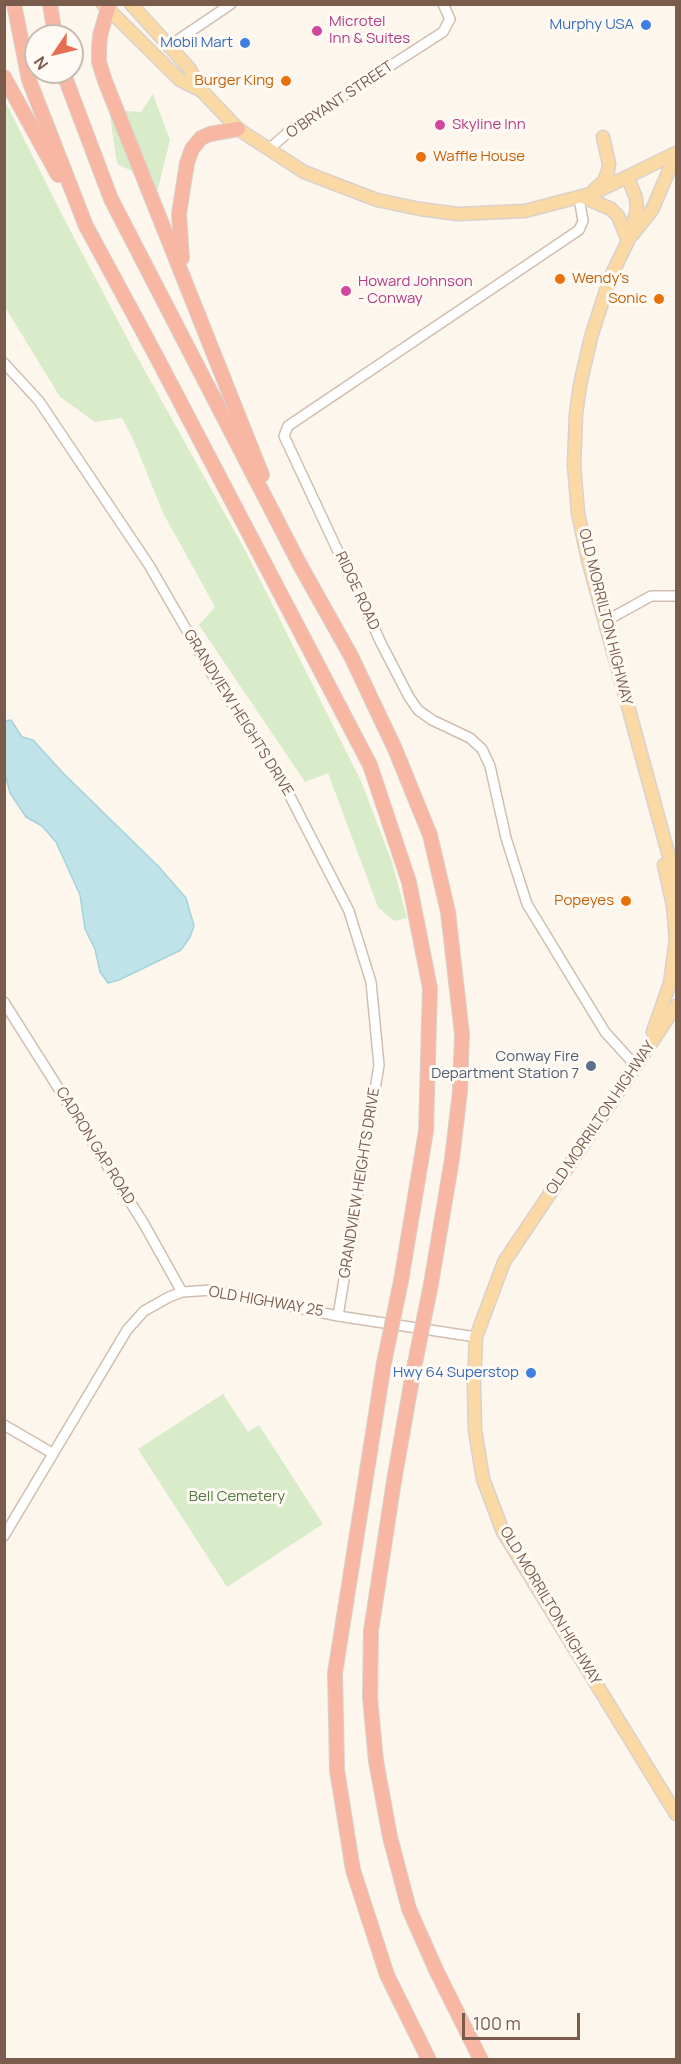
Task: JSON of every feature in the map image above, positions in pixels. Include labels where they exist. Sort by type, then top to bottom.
[{"type":"highway","points":[[14,4],[29,80],[86,226]]},
{"type":"highway","points":[[107,6],[100,36],[99,62],[300,565]]},
{"type":"highway","points":[[50,7],[53,24]]},
{"type":"highway","points":[[4,77],[160,363],[370,765],[410,882],[430,988],[426,1131],[384,1363],[335,1673],[337,1770],[353,1870],[387,1976],[429,2060]]},
{"type":"highway","points":[[68,84],[111,199],[300,565],[351,656],[395,749],[430,835],[448,912],[462,1034],[460,1091],[452,1159],[394,1480],[371,1631],[370,1698],[375,1761],[390,1837],[409,1909],[482,2060]]},
{"type":"highway","points":[[183,275],[179,214],[187,164],[192,149],[201,138],[238,129]]},
{"type":"main road","points":[[131,4],[189,68],[206,96],[238,129],[304,171],[377,200],[458,214],[516,212],[581,197],[628,178],[676,154]]},
{"type":"main road","points":[[107,6],[180,80],[206,96]]},
{"type":"main road","points":[[581,197],[597,188],[607,176],[609,164],[603,137]]},
{"type":"main road","points":[[628,241],[652,210],[676,154]]},
{"type":"main road","name":"OLD MORRILTON HIGHWAY","points":[[628,178],[636,198],[637,209],[628,241],[610,278],[592,330],[576,414],[574,465],[578,513],[588,560],[676,882]]},
{"type":"main road","points":[[581,197],[611,209],[618,216],[628,241]]},
{"type":"main road","points":[[635,1065],[653,1031],[670,983],[676,940],[673,905],[651,790]]},
{"type":"main road","name":"OLD MORRILTON HIGHWAY","points":[[676,1006],[504,1262],[476,1337],[474,1385],[475,1430],[483,1479],[503,1532],[676,1814]]},
{"type":"main road","points":[[635,1065],[676,1020]]},
{"type":"street","points":[[169,46],[231,4]]},
{"type":"street","name":"O'BRYANT STREET","points":[[269,149],[292,129],[443,32],[450,19],[443,4]]},
{"type":"street","name":"RIDGE ROAD","points":[[581,197],[583,221],[579,231],[288,426],[284,436],[409,697],[418,710],[432,720],[470,738],[482,749],[490,766],[506,838],[527,904],[605,1032],[635,1065]]},
{"type":"street","name":"GRANDVIEW HEIGHTS DRIVE","points":[[4,363],[39,401],[149,565],[215,679],[277,771],[349,911],[371,982],[379,1065],[338,1316]]},
{"type":"street","points":[[604,622],[651,596],[676,596]]},
{"type":"street","name":"CADRON GAP ROAD","points":[[4,1002],[144,1224],[182,1292]]},
{"type":"street","name":"OLD HIGHWAY 25","points":[[4,1536],[127,1330],[144,1311],[169,1297],[182,1292],[212,1290],[338,1316],[476,1337]]},
{"type":"street","points":[[4,1425],[52,1453]]},
{"type":"green space","points":[[153,94],[170,140],[157,193],[145,199],[138,174],[117,164],[110,116],[127,111],[141,112]]},
{"type":"green space","points":[[5,101],[135,353],[245,550],[361,781],[392,862],[407,918],[394,921],[378,907],[328,773],[305,782],[199,625],[215,607],[163,513],[134,441],[122,418],[95,422],[60,397],[5,307]]},
{"type":"green space","name":"Bell Cemetery","points":[[223,1394],[248,1432],[259,1425],[323,1524],[227,1587],[138,1449]]},
{"type":"water","points":[[11,720],[22,737],[33,740],[63,773],[159,867],[186,898],[194,926],[181,950],[108,983],[100,972],[95,949],[85,929],[80,895],[56,842],[42,826],[26,817],[10,793],[5,773],[4,721]]},
{"type":"place","name":"Murphy USA","points":[[646,25]]},
{"type":"place","name":"Microtel Inn & Suites","points":[[317,31]]},
{"type":"place","name":"Mobil Mart","points":[[245,43]]},
{"type":"place","name":"Burger King","points":[[286,81]]},
{"type":"place","name":"Skyline Inn","points":[[440,125]]},
{"type":"place","name":"Waffle House","points":[[421,157]]},
{"type":"place","name":"Wendy's","points":[[560,279]]},
{"type":"place","name":"Howard Johnson - Conway","points":[[346,291]]},
{"type":"place","name":"Sonic","points":[[659,299]]},
{"type":"place","name":"Popeyes","points":[[626,901]]},
{"type":"place","name":"Conway Fire Department Station 7","points":[[591,1066]]},
{"type":"place","name":"Hwy 64 Superstop","points":[[531,1373]]}]
